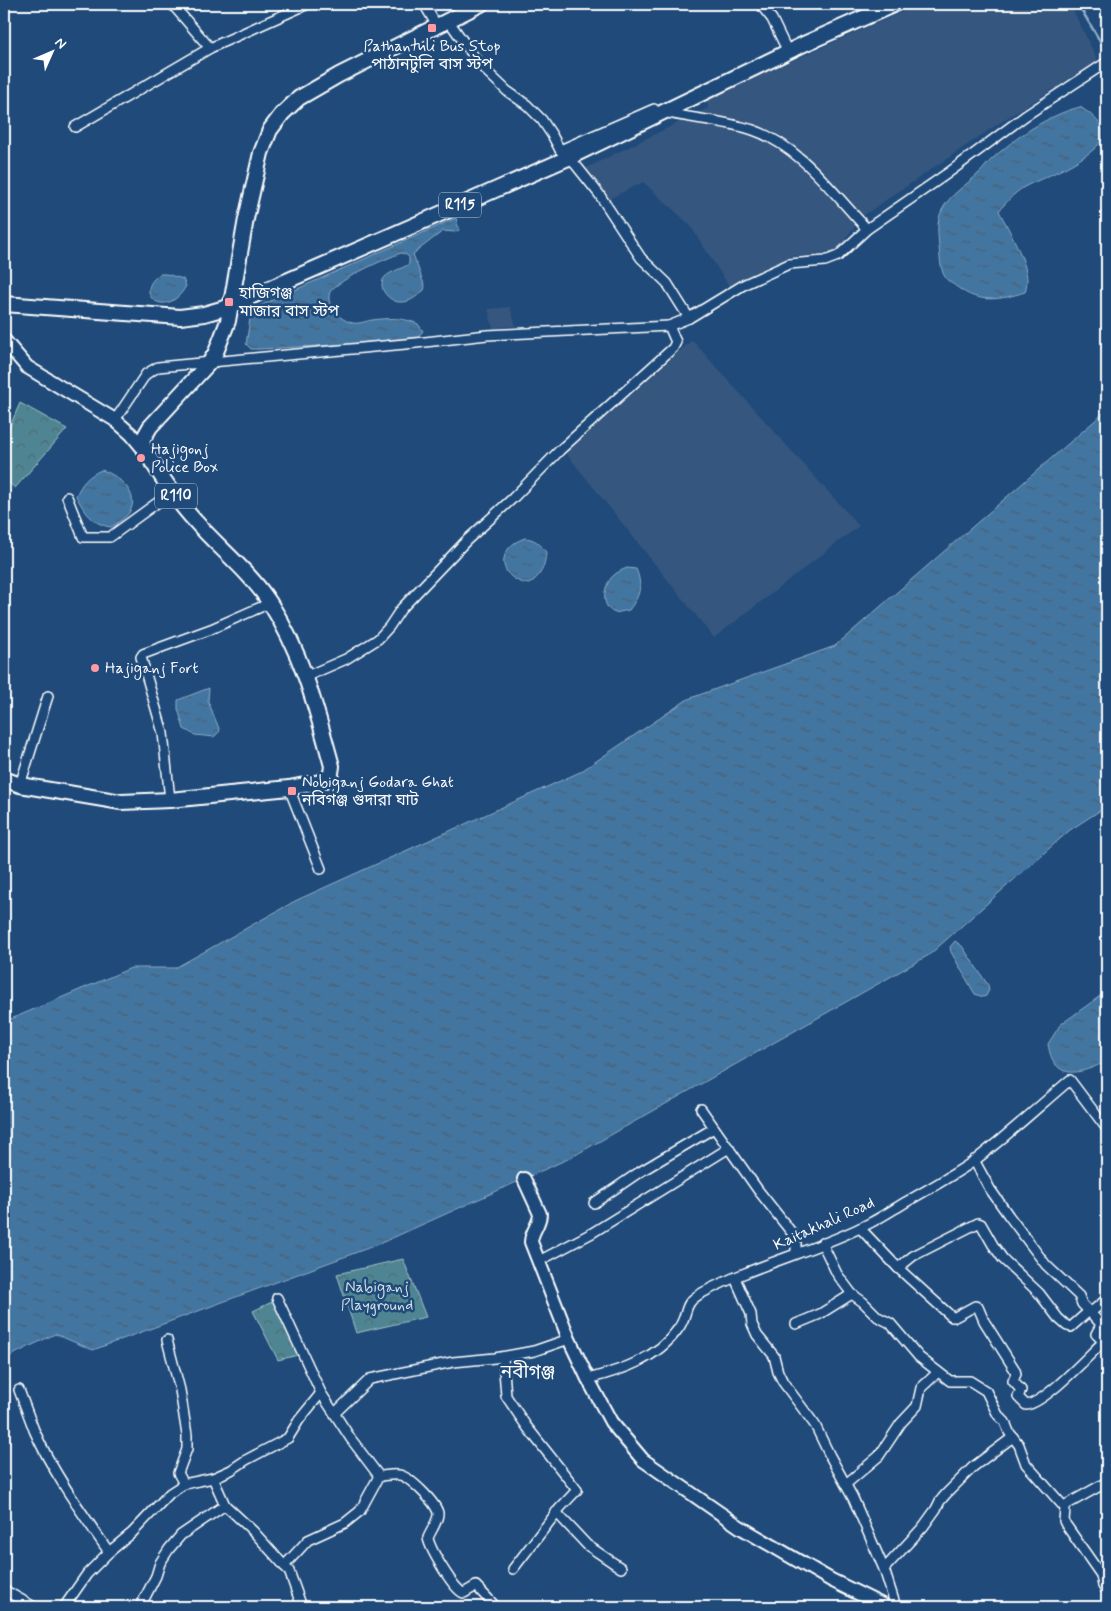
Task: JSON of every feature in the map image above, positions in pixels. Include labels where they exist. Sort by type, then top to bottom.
[{"type":"main road","points":[[144,451],[142,441],[150,427],[210,362],[216,352],[228,321],[246,219],[261,153],[270,130],[278,118],[299,98],[339,75],[481,4]]},
{"type":"main road","name":"R115","points":[[4,304],[180,317],[204,314],[231,306],[895,4]]},
{"type":"main road","points":[[4,340],[27,367],[115,420],[131,434],[144,451]]},
{"type":"main road","name":"R110","points":[[4,779],[20,785],[121,802],[170,800],[289,788],[320,782],[327,779],[331,774],[332,766],[317,707],[306,676],[293,646],[270,603],[252,579],[195,522],[144,451]]},
{"type":"main road","points":[[524,1179],[540,1214],[540,1219],[530,1239],[569,1339],[611,1422],[643,1460],[740,1527],[831,1580],[886,1607]]},
{"type":"street","points":[[172,4],[210,48]]},
{"type":"street","points":[[74,127],[210,48],[308,4]]},
{"type":"street","points":[[424,4],[480,65],[507,91],[527,105],[542,120],[564,154],[598,194],[641,258],[667,283],[688,318]]},
{"type":"street","points":[[564,154],[785,50],[786,48],[775,25],[760,4]]},
{"type":"street","points":[[115,420],[134,389],[151,370],[158,368],[487,335],[669,326],[688,318],[745,284],[789,264],[832,259],[838,256],[867,229],[948,173],[1025,116],[1104,64]]},
{"type":"street","points":[[662,111],[736,125],[778,141],[795,152],[867,229]]},
{"type":"street","points":[[306,676],[346,659],[378,639],[389,628],[401,609],[466,541],[513,498],[560,450],[673,348],[676,342],[669,326]]},
{"type":"street","points":[[67,497],[82,536],[110,537],[172,492]]},
{"type":"street","points":[[170,800],[163,733],[141,657],[142,654],[211,629],[270,603]]},
{"type":"street","points":[[20,785],[48,696]]},
{"type":"street","points":[[289,788],[321,869]]},
{"type":"street","name":"Kaitakhali Road","points":[[588,1379],[627,1368],[645,1359],[672,1338],[680,1327],[689,1302],[703,1292],[764,1264],[781,1260],[860,1228],[936,1184],[974,1160],[1070,1080],[1107,1129]]},
{"type":"street","points":[[701,1109],[758,1190],[792,1233],[796,1242],[796,1253]]},
{"type":"street","points":[[594,1203],[638,1173],[714,1128]]},
{"type":"street","points":[[539,1261],[592,1233],[728,1148]]},
{"type":"street","points":[[860,1228],[898,1268],[952,1317],[975,1306],[978,1307],[984,1321],[1015,1370],[1016,1374],[1013,1381],[1021,1390],[1018,1397],[1026,1405],[1031,1404],[1059,1384],[1105,1344],[1096,1334],[1101,1326],[1082,1304],[1078,1296],[1046,1265],[1004,1210],[974,1160]]},
{"type":"street","points":[[898,1268],[913,1256],[978,1223],[1003,1259],[1038,1293],[1064,1324],[1071,1327],[1107,1299]]},
{"type":"street","points":[[822,1243],[837,1274],[852,1294],[878,1317],[890,1323],[919,1357],[950,1381],[970,1381],[986,1391],[998,1415],[1005,1422],[1019,1445],[1026,1464],[1064,1506],[1064,1521],[1066,1525],[1104,1572],[1103,1586],[1107,1591]]},
{"type":"street","points":[[735,1278],[751,1314],[752,1324],[757,1334],[774,1356],[783,1382],[815,1425],[846,1484],[884,1569],[896,1607]]},
{"type":"street","points":[[796,1324],[820,1314],[852,1294]]},
{"type":"street","points":[[277,1298],[321,1393],[351,1439],[379,1476]]},
{"type":"street","points":[[335,1414],[370,1379],[453,1362],[503,1357],[534,1351],[569,1339]]},
{"type":"street","points":[[167,1340],[184,1408],[187,1449],[178,1473],[184,1484]]},
{"type":"street","points":[[503,1357],[506,1396],[526,1427],[577,1490],[556,1512],[513,1569]]},
{"type":"street","points":[[846,1484],[879,1456],[901,1423],[917,1406],[920,1388],[938,1372]]},
{"type":"street","points":[[20,1390],[34,1430],[47,1455],[108,1552]]},
{"type":"street","points":[[64,1607],[87,1574],[108,1552],[132,1533],[170,1493],[184,1484],[213,1478],[231,1470],[288,1438],[299,1420],[321,1393]]},
{"type":"street","points":[[884,1569],[923,1527],[946,1494],[973,1467],[1013,1437]]},
{"type":"street","points":[[379,1476],[401,1475],[420,1488],[438,1512],[428,1538],[444,1570],[460,1592],[464,1593],[476,1586],[496,1607]]},
{"type":"street","points":[[284,1566],[308,1540],[345,1523],[360,1511],[379,1476]]},
{"type":"street","points":[[213,1478],[225,1505],[253,1532],[288,1571],[302,1607]]},
{"type":"street","points":[[1064,1506],[1107,1482]]},
{"type":"street","points":[[140,1607],[156,1576],[160,1563],[169,1549],[181,1535],[225,1505]]},
{"type":"street","points":[[556,1512],[586,1545],[621,1568]]},
{"type":"street","points":[[4,1590],[34,1607]]},
{"type":"shaded area","points":[[920,4],[1070,4],[1098,61],[1004,120],[864,215],[833,254],[789,257],[729,286],[689,224],[643,182],[607,200],[584,169],[708,108],[707,98]]},
{"type":"shaded area","points":[[510,307],[516,326],[493,328],[488,309]]},
{"type":"shaded area","points":[[692,340],[859,526],[714,638],[566,453]]},
{"type":"green space","points":[[20,403],[67,429],[15,488],[4,479],[4,440]]},
{"type":"green space","name":"Nabiganj Playground","points":[[403,1259],[426,1317],[356,1333],[337,1274]]},
{"type":"green space","points":[[274,1301],[298,1355],[278,1360],[253,1311]]},
{"type":"water","points":[[1080,107],[1090,114],[1102,128],[1102,140],[1096,148],[1073,163],[1020,190],[999,211],[1024,264],[1027,280],[1025,292],[1007,297],[982,298],[965,292],[950,282],[942,270],[938,237],[939,219],[945,204],[1001,151],[1022,135],[1056,115]]},
{"type":"water","points":[[456,218],[459,230],[455,232],[443,231],[413,254],[425,287],[413,299],[404,302],[392,300],[383,289],[382,285],[385,277],[409,264],[409,257],[401,253],[374,264],[352,276],[334,287],[330,292],[331,305],[338,315],[346,321],[361,323],[384,319],[407,320],[418,324],[423,331],[418,337],[350,344],[260,349],[251,349],[246,344],[250,319],[257,307]]},
{"type":"water","points":[[160,274],[183,279],[186,286],[178,297],[169,302],[161,303],[155,301],[150,296],[149,289],[152,281]]},
{"type":"water","points":[[1107,410],[1107,806],[1070,830],[929,955],[570,1158],[379,1244],[93,1350],[55,1334],[4,1359],[4,1022],[131,968],[175,968],[297,900],[580,772],[688,699],[835,646]]},
{"type":"water","points":[[101,470],[119,479],[132,496],[133,503],[128,515],[111,527],[94,520],[82,507],[76,496],[85,481]]},
{"type":"water","points":[[525,538],[537,542],[546,552],[542,571],[529,584],[516,580],[504,567],[505,555],[511,546]]},
{"type":"water","points":[[627,568],[636,569],[640,586],[638,595],[629,610],[615,613],[607,606],[605,591],[613,576]]},
{"type":"water","points":[[209,688],[208,701],[220,731],[214,737],[195,735],[184,729],[178,709],[178,700]]},
{"type":"water","points":[[955,941],[962,946],[988,985],[989,990],[986,996],[983,997],[975,994],[951,952],[950,947]]},
{"type":"water","points":[[1107,991],[1107,1061],[1078,1072],[1062,1070],[1056,1065],[1051,1056],[1048,1044],[1060,1025]]},
{"type":"waterway","points":[[1078,4],[1107,53]]},
{"type":"place","name":"Pathantuli Bus Stop পাঠানটুলি বাস স্টপ","points":[[432,28]]},
{"type":"place","name":"হাজিগঞ্জ মাজার বাস স্টপ","points":[[229,302]]},
{"type":"place","name":"Hajigonj Police Box","points":[[141,458]]},
{"type":"place","name":"Hajiganj Fort","points":[[95,668]]},
{"type":"place","name":"Nobiganj Godara Ghat নবিগঞ্জ গুদারা ঘাট","points":[[292,791]]},
{"type":"district","name":"নবীগঞ্জ","points":[[528,1372]]}]
